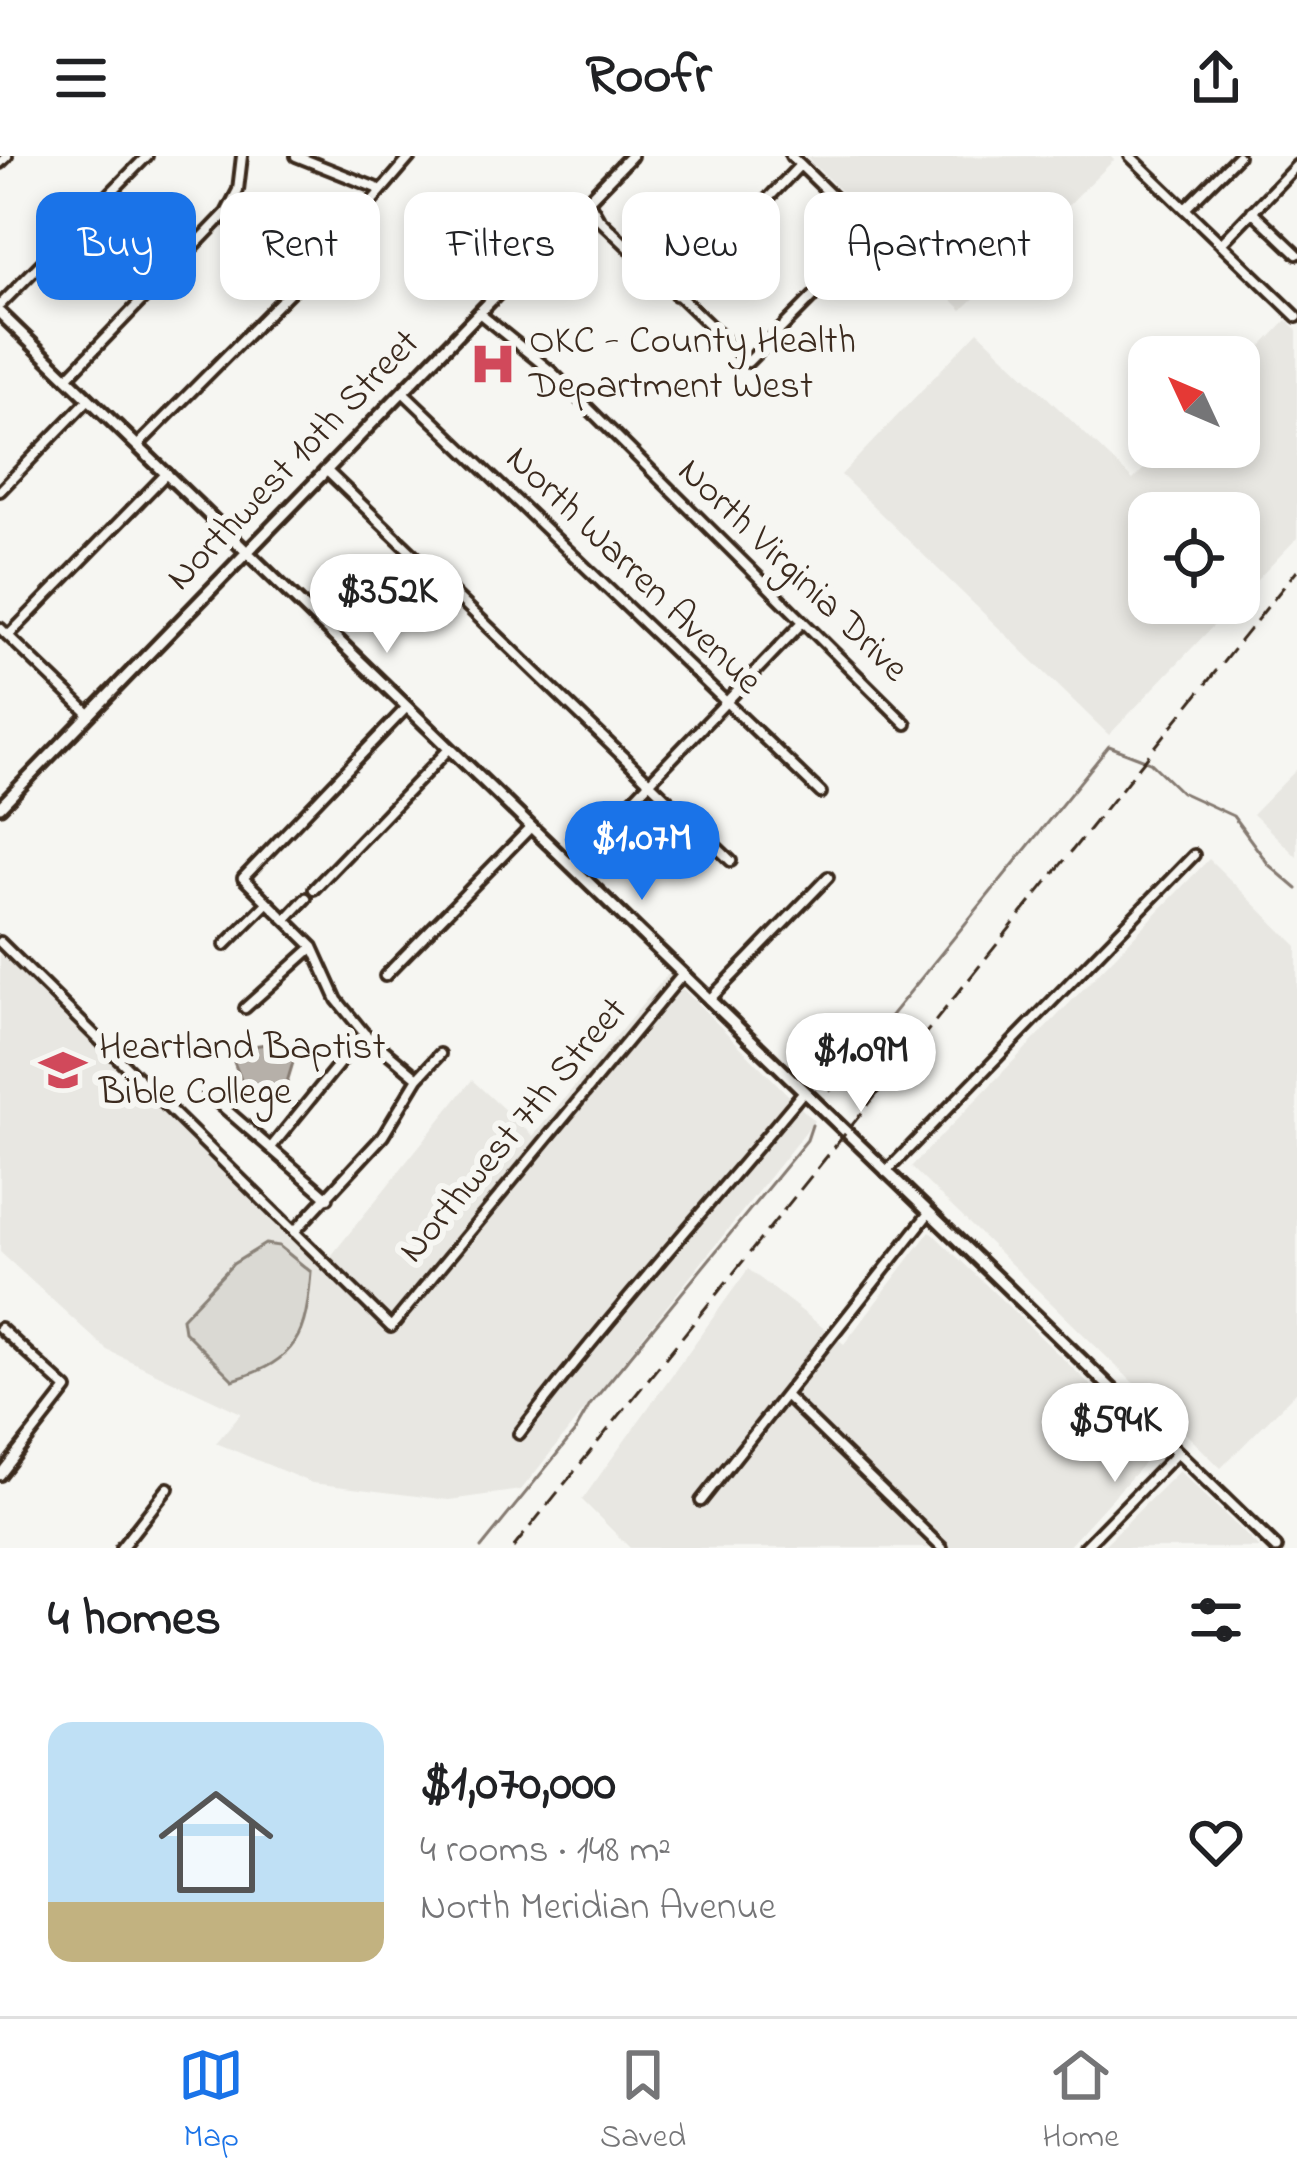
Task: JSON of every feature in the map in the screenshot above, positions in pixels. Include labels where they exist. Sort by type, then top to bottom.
[{"type":"main road","name":"Northwest 10th Street","points":[[596,192],[631,156]]},
{"type":"main road","name":"Northwest 10th Street","points":[[0,807],[492,300]]},
{"type":"main road","points":[[0,309],[1276,1548]]},
{"type":"street","points":[[0,163],[7,156]]},
{"type":"street","points":[[0,309],[147,156]]},
{"type":"street","points":[[67,378],[226,213],[238,190],[242,156]]},
{"type":"street","points":[[296,156],[380,188]]},
{"type":"street","points":[[137,446],[318,264],[410,156]]},
{"type":"street","points":[[681,300],[748,362],[873,236],[791,156]]},
{"type":"street","points":[[1130,156],[1297,317]]},
{"type":"street","points":[[1185,209],[1238,156]]},
{"type":"street","points":[[774,192],[800,165]]},
{"type":"street","points":[[1221,244],[1297,165]]},
{"type":"street","points":[[1252,211],[1297,254]]},
{"type":"street","points":[[598,217],[622,242]]},
{"type":"street","name":"North Virginia Drive","points":[[479,313],[552,372],[906,724]]},
{"type":"street","points":[[0,333],[10,323]]},
{"type":"street","name":"North Warren Avenue","points":[[403,392],[821,793]]},
{"type":"street","points":[[0,491],[89,399]]},
{"type":"street","points":[[326,470],[731,861]]},
{"type":"street","points":[[90,715],[4,632],[167,472]]},
{"type":"street","points":[[570,865],[801,624]]},
{"type":"street","points":[[407,707],[243,878],[313,946],[337,1000],[364,1033],[418,1078]]},
{"type":"street","points":[[314,889],[450,748]]},
{"type":"street","points":[[386,976],[532,827]]},
{"type":"street","points":[[886,1172],[1194,855]]},
{"type":"street","points":[[709,1000],[828,877]]},
{"type":"street","points":[[286,919],[305,898]]},
{"type":"street","points":[[225,945],[267,903]]},
{"type":"street","points":[[0,942],[294,1232],[383,1136],[418,1078],[440,1054]]},
{"type":"street","points":[[245,1008],[313,946]]},
{"type":"street","name":"Northwest 7th Street","points":[[294,1232],[391,1327],[682,974]]},
{"type":"street","points":[[273,1145],[364,1033]]},
{"type":"street","points":[[519,1434],[591,1340],[638,1292],[804,1091]]},
{"type":"street","points":[[208,1094],[260,1141],[273,1145],[328,1198]]},
{"type":"street","points":[[701,1501],[929,1213]]},
{"type":"street","points":[[0,1328],[67,1389],[0,1475]]},
{"type":"street","points":[[785,1395],[942,1548]]},
{"type":"street","points":[[1084,1548],[1177,1453]]},
{"type":"street","points":[[121,1548],[168,1488]]},
{"type":"shaded area","points":[[1110,156],[1114,160],[1073,200],[1073,192],[842,192],[806,157]]},
{"type":"shaded area","points":[[952,300],[972,300],[962,310]]},
{"type":"shaded area","points":[[1287,320],[1297,330],[1297,538],[1260,577],[1260,492],[1128,492],[1128,624],[1215,624],[1109,735],[841,475],[978,331],[1133,480],[1145,468],[1260,468],[1260,348]]},
{"type":"shaded area","points":[[1297,769],[1297,857],[1253,814]]},
{"type":"shaded area","points":[[1209,859],[1297,946],[1297,1391],[1221,1468],[911,1167]]},
{"type":"shaded area","points":[[0,946],[327,1261],[472,1080],[533,1136],[668,974],[814,1121],[521,1490],[449,1500],[312,1483],[216,1443],[241,1413],[107,1350],[0,1252]]},
{"type":"shaded area","points":[[287,1041],[298,1046],[281,1102],[266,1105],[243,1085],[234,1062],[246,1047]]},
{"type":"shaded area","points":[[930,1231],[1157,1449],[1067,1548],[630,1548],[582,1500],[748,1269],[844,1344]]},
{"type":"shaded area","points":[[265,1244],[279,1246],[311,1272],[306,1313],[285,1354],[233,1380],[184,1331],[182,1318],[233,1264]]},
{"type":"shaded area","points":[[1179,1471],[1237,1526],[1259,1548],[1101,1548]]},
{"type":"waterway","points":[[830,1091],[1109,746],[1150,762],[1181,792],[1233,816],[1269,865],[1297,889]]},
{"type":"waterway","points":[[481,1548],[574,1433],[590,1405],[807,1140],[812,1125]]},
{"type":"railway","points":[[513,1548],[1297,570]]},
{"type":"place","name":"OKC - County Health Department West","points":[[493,364]]},
{"type":"place","name":"Heartland Baptist Bible College","points":[[63,1070]]}]
